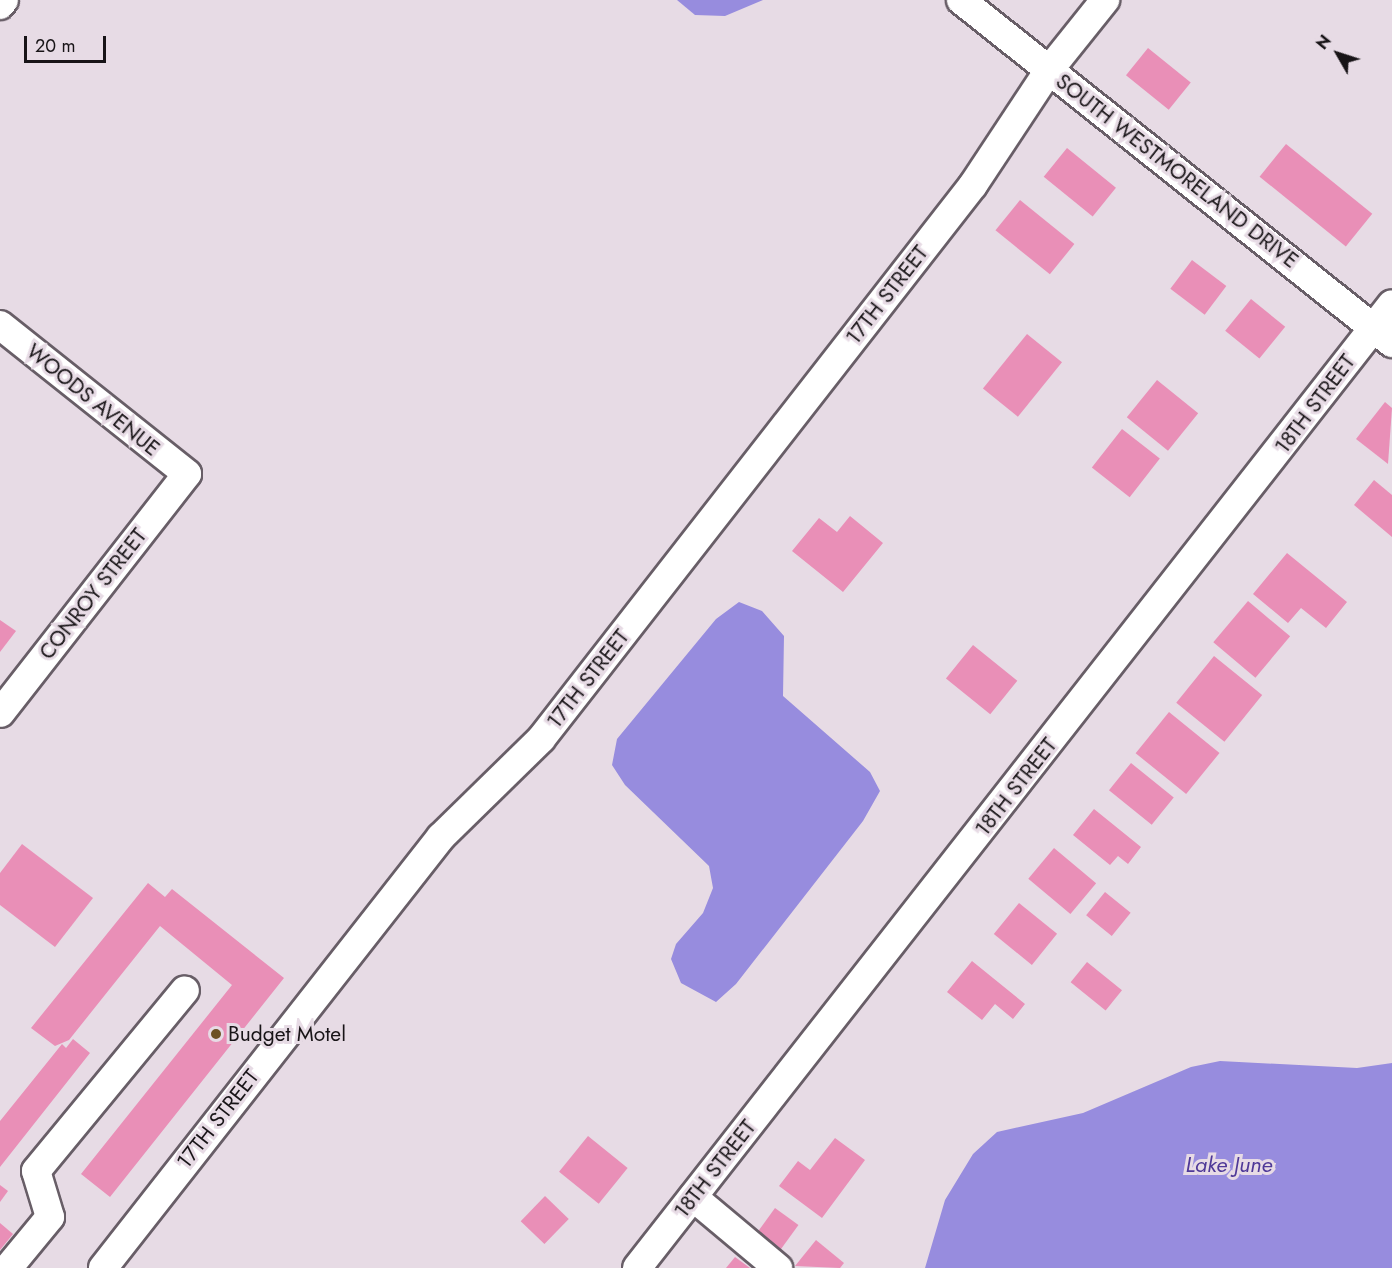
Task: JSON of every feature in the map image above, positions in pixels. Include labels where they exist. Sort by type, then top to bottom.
[{"type":"street","points":[[0,5],[4,0]]},
{"type":"street","name":"SOUTH WESTMORELAND DRIVE","points":[[961,0],[1383,335]]},
{"type":"street","name":"17TH STREET","points":[[103,1268],[441,837],[541,739],[973,185],[1049,70],[1105,0]]},
{"type":"street","name":"18TH STREET","points":[[637,1268],[1383,335],[1392,304]]},
{"type":"street","name":"WOODS AVENUE","points":[[0,325],[187,474]]},
{"type":"street","name":"CONROY STREET","points":[[0,713],[187,474]]},
{"type":"street","points":[[9,1268],[50,1217],[36,1172],[184,990]]},
{"type":"street","points":[[693,1197],[778,1268]]},
{"type":"water","points":[[677,0],[763,0],[725,16],[695,15]]},
{"type":"water","points":[[739,602],[762,611],[784,636],[783,696],[870,772],[880,791],[863,821],[736,984],[716,1002],[681,983],[671,959],[676,944],[703,913],[713,888],[709,866],[625,785],[612,765],[617,739],[716,619]]},
{"type":"water","name":"Lake June","points":[[1220,1061],[1357,1068],[1392,1063],[1392,1268],[925,1268],[945,1200],[973,1154],[997,1132],[1083,1113],[1191,1067]]},
{"type":"building","points":[[1148,48],[1191,83],[1169,110],[1126,75]]},
{"type":"building","points":[[1286,144],[1372,214],[1346,246],[1260,177]]},
{"type":"building","points":[[1067,148],[1116,188],[1093,216],[1044,177]]},
{"type":"building","points":[[1020,200],[1074,244],[1050,274],[995,230]]},
{"type":"building","points":[[1192,260],[1226,286],[1205,315],[1170,289]]},
{"type":"building","points":[[1251,299],[1285,327],[1259,359],[1225,331]]},
{"type":"building","points":[[1027,334],[1062,362],[1018,417],[983,388]]},
{"type":"building","points":[[1157,380],[1198,413],[1168,451],[1127,417]]},
{"type":"building","points":[[1385,402],[1392,408],[1388,464],[1356,439]]},
{"type":"building","points":[[1122,429],[1160,459],[1130,497],[1092,468]]},
{"type":"building","points":[[1374,480],[1392,495],[1392,537],[1354,505]]},
{"type":"building","points":[[850,516],[883,543],[843,592],[792,551],[819,518],[837,532]]},
{"type":"building","points":[[1287,553],[1347,602],[1326,628],[1301,608],[1288,623],[1253,594]]},
{"type":"building","points":[[1248,601],[1290,636],[1255,678],[1213,642]]},
{"type":"building","points":[[0,620],[16,631],[0,652]]},
{"type":"building","points":[[973,645],[1017,681],[990,714],[946,678]]},
{"type":"building","points":[[1214,656],[1262,695],[1224,742],[1176,703]]},
{"type":"building","points":[[1169,712],[1220,753],[1186,794],[1136,753]]},
{"type":"building","points":[[1131,763],[1174,798],[1152,825],[1109,790]]},
{"type":"building","points":[[1094,809],[1141,847],[1128,864],[1118,856],[1110,865],[1073,835]]},
{"type":"building","points":[[22,844],[93,898],[55,947],[0,905],[0,873]]},
{"type":"building","points":[[1054,848],[1096,883],[1070,914],[1028,879]]},
{"type":"building","name":"Budget Motel","points":[[148,883],[165,897],[172,889],[284,978],[110,1197],[81,1174],[232,985],[160,926],[69,1040],[55,1046],[31,1028]]},
{"type":"building","points":[[1105,892],[1131,913],[1112,936],[1086,915]]},
{"type":"building","points":[[1019,903],[1057,934],[1032,965],[994,934]]},
{"type":"building","points":[[972,961],[1025,1004],[1013,1019],[995,1004],[982,1020],[947,992]]},
{"type":"building","points":[[1087,962],[1122,990],[1106,1011],[1071,982]]},
{"type":"building","points":[[73,1039],[90,1053],[0,1167],[0,1121],[62,1044],[66,1048]]},
{"type":"building","points":[[588,1136],[628,1168],[599,1204],[559,1172]]},
{"type":"building","points":[[835,1138],[865,1160],[822,1218],[779,1186],[798,1161],[810,1170]]},
{"type":"building","points":[[0,1185],[8,1191],[0,1202]]},
{"type":"building","points":[[545,1196],[569,1219],[544,1244],[521,1221]]},
{"type":"building","points":[[775,1208],[798,1225],[778,1253],[755,1236]]},
{"type":"building","points":[[0,1223],[13,1234],[0,1250]]},
{"type":"building","points":[[816,1240],[844,1263],[840,1268],[795,1266]]},
{"type":"building","points":[[735,1257],[750,1268],[726,1268]]},
{"type":"place","name":"Budget Motel","points":[[216,1034]]}]
